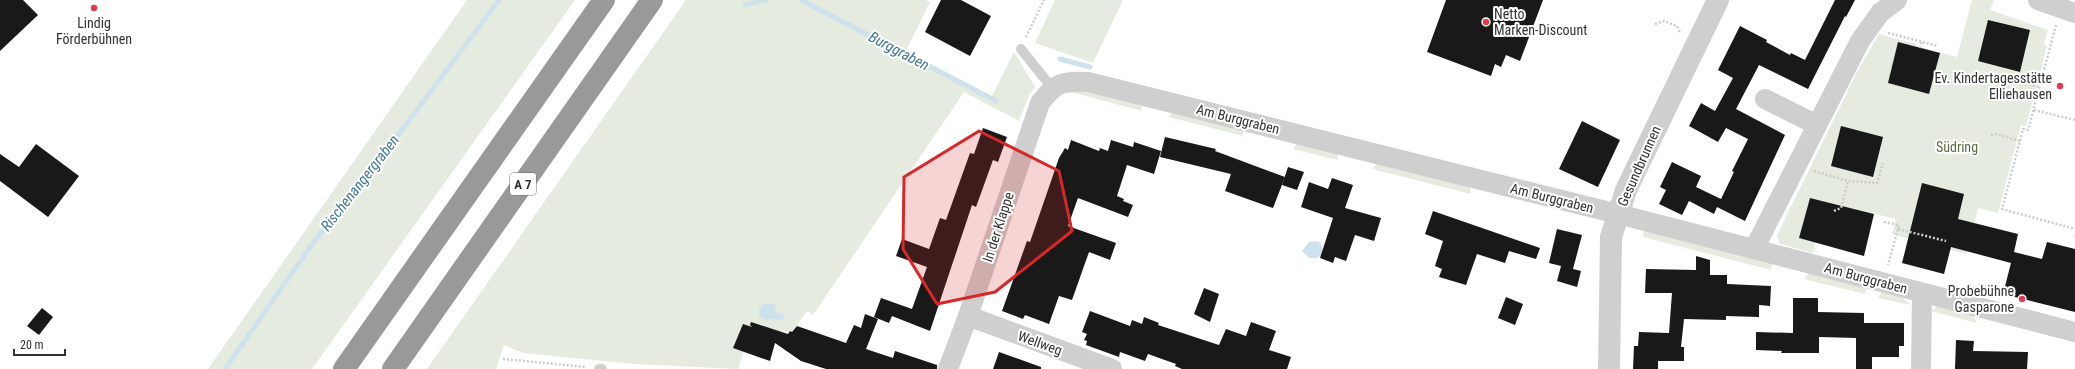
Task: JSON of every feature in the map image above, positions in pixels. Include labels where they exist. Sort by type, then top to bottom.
[{"type":"highway","points":[[344,369],[604,0]]},
{"type":"highway","name":"A 7","points":[[393,369],[652,0]]},
{"type":"street","name":"Gesundbrunnen","points":[[1609,369],[1611,237],[1626,190],[1718,0]]},
{"type":"street","points":[[1754,250],[1817,125],[1869,28],[1880,13],[1897,0]]},
{"type":"street","points":[[2038,0],[2068,10]]},
{"type":"street","name":"Am Burggraben","points":[[1052,88],[1069,81],[1088,82],[1618,214],[2075,332]]},
{"type":"street","name":"In der Klappe","points":[[948,369],[968,316],[1040,103],[1052,88]]},
{"type":"street","points":[[1765,99],[1817,125]]},
{"type":"street","points":[[1921,369],[1922,293]]},
{"type":"street","name":"Wellweg","points":[[968,316],[1112,369]]},
{"type":"lane","points":[[1021,49],[1052,88]]},
{"type":"path","points":[[1021,49],[1044,0]]},
{"type":"path","points":[[2068,10],[2040,87],[2028,130],[2023,129],[2002,209],[2075,228]]},
{"type":"path","points":[[1655,24],[1664,21],[1677,26],[1688,61]]},
{"type":"path","points":[[1869,28],[1938,46]]},
{"type":"path","points":[[1920,48],[1922,42]]},
{"type":"path","points":[[1994,75],[2040,87]]},
{"type":"path","points":[[2034,110],[2075,120]]},
{"type":"path","points":[[1991,135],[1996,134],[2020,141]]},
{"type":"path","points":[[1796,166],[1848,181],[1877,183],[1883,163]]},
{"type":"path","points":[[1834,211],[1841,208],[1848,181]]},
{"type":"path","points":[[1884,222],[1898,226],[1898,229],[1946,241]]},
{"type":"path","points":[[1884,283],[1898,229]]},
{"type":"path","points":[[503,360],[599,369]]},
{"type":"highlighted area","points":[[979,131],[1059,171],[1072,231],[995,292],[937,304],[903,249],[904,177]]},
{"type":"green space","points":[[467,0],[575,0],[312,369],[208,369]]},
{"type":"green space","points":[[686,0],[926,0],[930,2],[906,51],[992,96],[1014,52],[1035,87],[1029,95],[1019,121],[964,92],[813,315],[807,311],[792,332],[779,331],[753,323],[738,369],[633,364],[523,353],[504,345],[496,369],[427,369]]},
{"type":"green space","points":[[1055,0],[1123,0],[1093,63],[1035,43]]},
{"type":"green space","name":"Südring","points":[[1972,0],[1994,0],[1990,10],[2048,30],[2044,44],[2047,46],[2026,126],[2021,125],[1998,213],[1978,208],[1966,254],[1892,234],[1896,219],[1810,198],[1800,238],[1815,242],[1813,253],[1780,244],[1777,235],[1859,68],[1879,34],[1957,57]]},
{"type":"green space","points":[[1083,90],[1141,103],[1142,111],[1071,92]]},
{"type":"green space","points":[[1174,111],[1243,129],[1243,136],[1169,117]]},
{"type":"green space","points":[[1298,142],[1337,152],[1338,160],[1293,149]]},
{"type":"green space","points":[[1377,163],[1470,186],[1471,194],[1372,169]]},
{"type":"green space","points":[[1644,230],[1773,263],[1771,270],[1643,237]]},
{"type":"green space","points":[[1809,272],[1864,286],[1866,290],[1865,294],[1804,279]]},
{"type":"green space","points":[[1882,291],[1901,297],[1911,305],[1878,298]]},
{"type":"green space","points":[[1938,306],[1972,314],[1977,323],[1931,311]]},
{"type":"water","points":[[1309,242],[1320,242],[1323,250],[1321,256],[1317,258],[1309,258],[1302,251]]},
{"type":"water","points":[[764,303],[774,304],[776,307],[775,312],[784,314],[783,320],[770,319],[767,321],[759,316],[759,309]]},
{"type":"building","points":[[0,0],[23,0],[38,15],[0,51]]},
{"type":"building","points":[[941,0],[961,0],[991,16],[970,56],[925,32]]},
{"type":"building","name":"Netto Marken-Discount","points":[[1446,0],[1543,0],[1520,61],[1506,55],[1501,67],[1495,64],[1491,76],[1427,52]]},
{"type":"building","points":[[1835,0],[1855,0],[1846,17],[1845,16],[1808,89],[1759,65],[1736,109],[1785,135],[1745,221],[1717,207],[1714,214],[1689,201],[1682,215],[1659,204],[1666,190],[1660,187],[1672,162],[1701,176],[1696,187],[1721,199],[1734,172],[1732,171],[1748,139],[1726,128],[1718,142],[1689,126],[1701,103],[1715,111],[1733,78],[1718,70],[1740,26],[1767,40],[1766,42],[1790,55],[1791,53],[1805,60]]},
{"type":"building","points":[[1988,20],[2030,30],[2020,72],[1978,61]]},
{"type":"building","points":[[1898,42],[1940,53],[1929,94],[1888,83]]},
{"type":"building","points":[[1582,121],[1620,140],[1598,187],[1559,169]]},
{"type":"building","points":[[1841,126],[1883,137],[1873,177],[1831,166]]},
{"type":"building","points":[[983,128],[1007,137],[998,162],[993,160],[976,207],[972,205],[930,331],[892,316],[889,323],[874,317],[881,298],[912,309],[927,267],[896,256],[902,239],[929,249],[940,218],[946,220],[970,153],[974,154]]},
{"type":"building","points":[[1165,137],[1216,149],[1215,151],[1285,177],[1273,208],[1225,191],[1231,174],[1160,157]]},
{"type":"building","points":[[1071,140],[1099,151],[1100,148],[1108,151],[1111,140],[1133,147],[1134,142],[1161,151],[1154,174],[1127,165],[1117,196],[1124,199],[1123,201],[1133,205],[1128,217],[1078,198],[1068,226],[1116,243],[1110,260],[1089,252],[1072,300],[1059,296],[1049,324],[1025,315],[1023,319],[1002,311],[1027,241],[1030,242],[1059,158],[1065,148],[1068,150]]},
{"type":"building","points":[[36,144],[79,176],[48,217],[0,181],[0,154],[19,167]]},
{"type":"building","points":[[1288,167],[1304,172],[1297,190],[1282,185]]},
{"type":"building","points":[[1332,178],[1353,185],[1345,208],[1381,218],[1374,241],[1355,235],[1346,261],[1335,257],[1333,263],[1320,258],[1333,218],[1301,207],[1309,182],[1328,189]]},
{"type":"building","points":[[1922,183],[1964,194],[1958,219],[2018,234],[2014,252],[2042,259],[2047,242],[2075,249],[2075,312],[2003,294],[2011,263],[1951,247],[1944,274],[1902,263]]},
{"type":"building","points":[[1810,198],[1874,214],[1864,256],[1799,238]]},
{"type":"building","points":[[1433,211],[1540,248],[1536,259],[1509,251],[1505,263],[1477,254],[1466,285],[1439,277],[1442,269],[1435,266],[1443,241],[1425,234]]},
{"type":"building","points":[[1557,229],[1582,235],[1573,269],[1581,271],[1577,287],[1557,281],[1561,266],[1549,263]]},
{"type":"building","points":[[1696,256],[1710,260],[1710,275],[1727,275],[1727,284],[1771,286],[1770,306],[1759,305],[1759,317],[1726,316],[1726,320],[1684,319],[1681,347],[1684,347],[1684,361],[1658,361],[1658,369],[1633,369],[1634,346],[1638,346],[1639,332],[1669,333],[1672,293],[1645,293],[1646,269],[1696,270]]},
{"type":"building","points":[[1204,288],[1219,294],[1210,322],[1194,314]]},
{"type":"building","points":[[1506,297],[1523,304],[1515,325],[1498,318]]},
{"type":"building","points":[[1793,298],[1818,298],[1818,312],[1864,313],[1864,323],[1904,323],[1904,346],[1899,346],[1899,357],[1872,357],[1872,369],[1856,369],[1856,338],[1819,337],[1819,353],[1781,353],[1782,351],[1756,350],[1756,332],[1793,333]]},
{"type":"building","points":[[42,308],[53,317],[39,335],[27,326]]},
{"type":"building","points":[[1090,311],[1130,326],[1132,320],[1142,324],[1144,317],[1159,323],[1158,325],[1219,345],[1226,329],[1246,336],[1251,322],[1276,331],[1269,350],[1291,357],[1287,369],[1182,369],[1175,366],[1176,364],[1148,354],[1145,361],[1120,352],[1119,357],[1086,345],[1087,341],[1084,340],[1087,334],[1082,332]]},
{"type":"building","points":[[865,314],[878,319],[866,349],[893,358],[895,351],[937,365],[937,369],[826,369],[801,361],[775,343],[770,361],[733,348],[743,324],[752,327],[750,325],[751,322],[788,334],[797,326],[846,343],[854,325],[861,328]]},
{"type":"building","points":[[1956,340],[1974,341],[1973,351],[2028,352],[2027,369],[1955,369]]},
{"type":"building","points":[[999,352],[1041,367],[1041,369],[993,369]]},
{"type":"waterway","name":"Rischenangergraben","points":[[225,369],[313,243],[396,138],[499,0]]},
{"type":"waterway","name":"Burggraben","points":[[745,5],[766,0]]},
{"type":"waterway","name":"Burggraben","points":[[801,0],[996,101]]},
{"type":"waterway","name":"Burggraben","points":[[1060,59],[1090,67]]},
{"type":"place","name":"Lindig Förderbühnen","points":[[94,8]]},
{"type":"place","name":"Netto Marken-Discount","points":[[1486,22]]},
{"type":"place","name":"Ev. Kindertagesstätte Elliehausen","points":[[2060,86]]},
{"type":"place","name":"Probebühne Gasparone","points":[[2022,299]]}]
